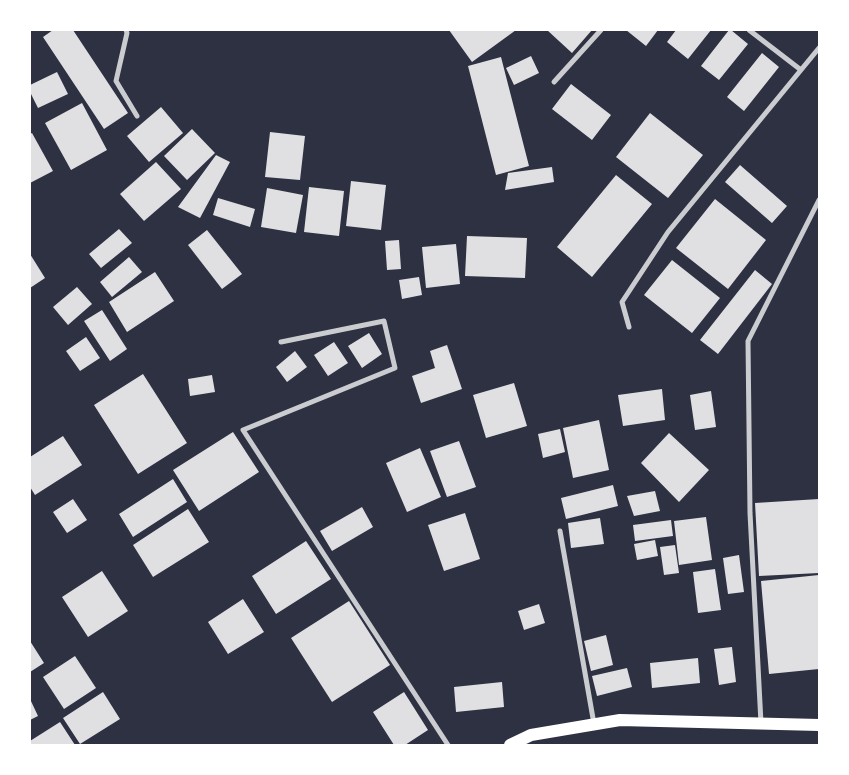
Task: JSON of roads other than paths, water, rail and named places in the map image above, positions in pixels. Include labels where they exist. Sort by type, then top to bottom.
[{"type":"main road","points":[[510,745],[530,735],[620,720],[819,725]]},
{"type":"street","points":[[126,30],[128,33],[116,81],[137,116]]},
{"type":"street","points":[[554,82],[601,30]]},
{"type":"street","points":[[749,30],[801,70]]},
{"type":"street","points":[[628,327],[622,302],[668,232],[819,48]]},
{"type":"street","points":[[761,723],[750,513],[748,341],[819,200]]},
{"type":"street","points":[[281,342],[384,322],[395,368],[243,430],[448,745]]},
{"type":"street","points":[[560,532],[594,724]]}]
